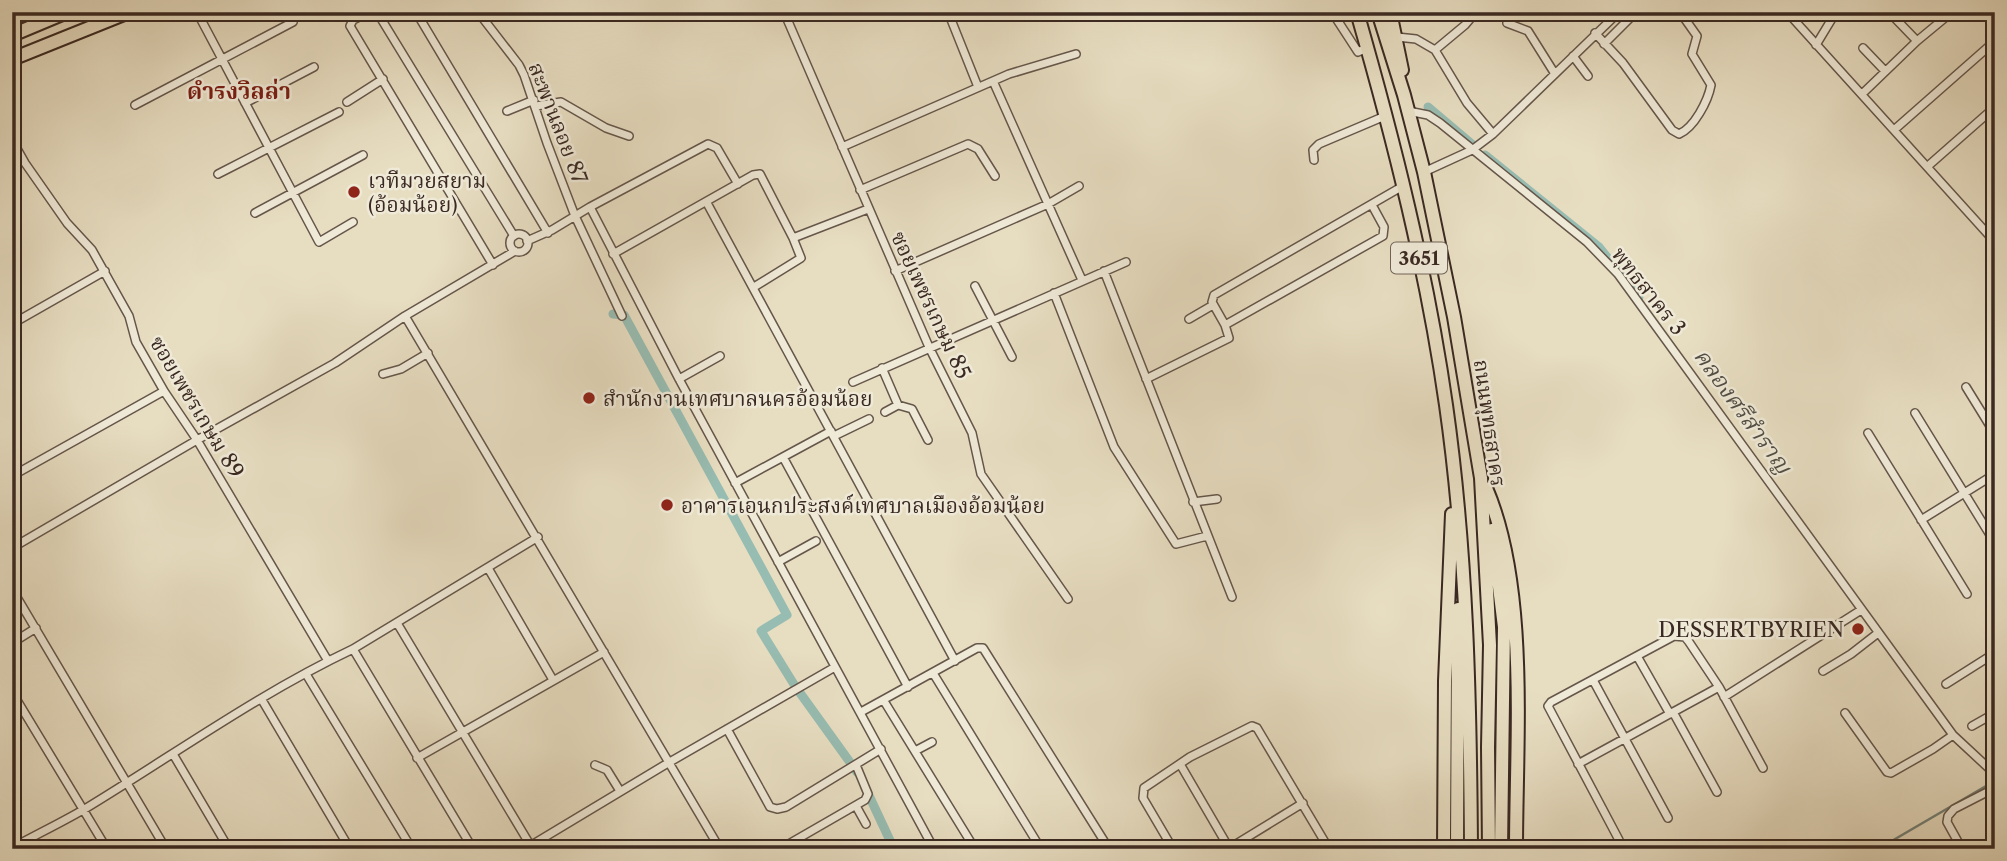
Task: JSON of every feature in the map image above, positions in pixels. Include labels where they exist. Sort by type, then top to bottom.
[{"type":"main road","points":[[12,35],[68,12]]},
{"type":"main road","points":[[12,59],[129,12]]},
{"type":"main road","name":"ถนนพุทธสาคร","points":[[1354,12],[1403,186],[1438,352],[1454,479],[1466,622],[1471,849]]},
{"type":"main road","name":"ถนนพุทธสาคร","points":[[1378,12],[1409,111],[1424,172],[1452,305],[1481,478],[1490,646],[1489,849]]},
{"type":"main road","points":[[1390,12],[1397,37],[1404,95]]},
{"type":"main road","points":[[1481,478],[1493,538],[1504,626],[1501,849]]},
{"type":"main road","points":[[1481,478],[1503,544],[1514,631],[1517,670],[1516,849]]},
{"type":"main road","points":[[1454,479],[1459,787],[1457,849]]},
{"type":"main road","points":[[1444,849],[1446,657],[1454,479]]},
{"type":"street","points":[[29,12],[35,26]]},
{"type":"street","points":[[197,12],[319,242],[353,222]]},
{"type":"street","points":[[369,12],[353,20],[350,26],[493,265]]},
{"type":"street","points":[[377,12],[514,236]]},
{"type":"street","points":[[416,12],[548,233]]},
{"type":"street","name":"สะพานลอย 87","points":[[478,12],[519,65],[575,216],[622,316]]},
{"type":"street","name":"ซอยเพชรเกษม 85","points":[[783,12],[929,347],[972,433],[981,474],[1068,599]]},
{"type":"street","points":[[948,12],[978,87]]},
{"type":"street","points":[[1332,12],[1363,47]]},
{"type":"street","points":[[1435,50],[1476,12]]},
{"type":"street","points":[[1424,172],[1473,150],[1490,137],[1619,12]]},
{"type":"street","points":[[1604,44],[1636,12]]},
{"type":"street","points":[[1787,12],[1995,242]]},
{"type":"street","points":[[1816,45],[1836,12]]},
{"type":"street","points":[[1889,12],[1917,41]]},
{"type":"street","points":[[1861,94],[1952,12]]},
{"type":"street","points":[[1595,33],[1622,63],[1672,130],[1679,134],[1686,131],[1705,102],[1711,85],[1692,54],[1697,36],[1682,13]]},
{"type":"street","points":[[135,105],[293,22]]},
{"type":"street","points":[[1507,23],[1528,31],[1555,74]]},
{"type":"street","points":[[1397,37],[1416,39],[1435,50],[1490,137]]},
{"type":"street","points":[[1894,130],[1995,41]]},
{"type":"street","points":[[1863,48],[1885,71]]},
{"type":"street","points":[[842,147],[993,81],[1076,54]]},
{"type":"street","points":[[1573,55],[1588,76]]},
{"type":"street","points":[[245,103],[314,67]]},
{"type":"street","points":[[347,102],[383,79]]},
{"type":"street","points":[[993,81],[1082,280]]},
{"type":"street","points":[[507,111],[535,103],[561,102],[606,128],[629,136]]},
{"type":"street","points":[[1928,166],[1995,107]]},
{"type":"street","name":"พุทธสาคร 3","points":[[1409,111],[1428,115],[1473,150],[1587,242],[1618,274],[1952,735],[1995,774]]},
{"type":"street","points":[[218,174],[339,112]]},
{"type":"street","points":[[1314,160],[1313,150],[1319,144],[1385,116]]},
{"type":"street","name":"ซอยเพชรเกษม 89","points":[[12,140],[67,223],[92,250],[105,271],[130,316],[136,342],[164,391],[197,440],[328,661]]},
{"type":"street","points":[[527,241],[548,233],[708,144],[717,148],[738,184]]},
{"type":"street","points":[[860,190],[968,144],[978,149],[995,176]]},
{"type":"street","points":[[254,213],[363,155]]},
{"type":"street","points":[[614,254],[753,175],[760,174],[801,255],[800,261],[754,287]]},
{"type":"street","points":[[895,271],[1048,204],[1079,186]]},
{"type":"street","points":[[1146,379],[1227,340],[1229,336],[1211,299],[1214,295],[1403,186]]},
{"type":"street","points":[[707,202],[955,661]]},
{"type":"street","points":[[1225,326],[1379,239],[1384,230],[1372,205]]},
{"type":"street","points":[[590,208],[679,379],[934,849]]},
{"type":"street","points":[[793,238],[868,209]]},
{"type":"street","points":[[515,251],[510,242],[514,236],[522,234],[527,241]]},
{"type":"street","points":[[12,548],[335,363],[405,316],[515,251],[524,250],[527,241]]},
{"type":"street","points":[[853,382],[1126,261]]},
{"type":"street","points":[[12,324],[105,271]]},
{"type":"street","points":[[1104,271],[1231,597]]},
{"type":"street","points":[[975,286],[1012,357]]},
{"type":"street","points":[[1054,293],[1114,447],[1161,524],[1176,544],[1207,536]]},
{"type":"street","points":[[1189,319],[1213,305]]},
{"type":"street","points":[[405,316],[720,849]]},
{"type":"street","points":[[383,374],[401,369],[428,354]]},
{"type":"street","points":[[679,379],[720,356]]},
{"type":"street","points":[[882,369],[898,405]]},
{"type":"street","points":[[1966,387],[1995,434]]},
{"type":"street","points":[[12,476],[164,391]]},
{"type":"street","points":[[885,411],[898,405],[912,409],[928,440]]},
{"type":"street","points":[[1915,414],[1995,543]]},
{"type":"street","points":[[735,483],[832,433],[869,419]]},
{"type":"street","points":[[1868,433],[1967,594]]},
{"type":"street","points":[[783,457],[908,687]]},
{"type":"street","points":[[1921,520],[1995,474]]},
{"type":"street","points":[[1193,502],[1217,499]]},
{"type":"street","points":[[12,848],[84,809],[261,700],[353,649],[538,537]]},
{"type":"street","points":[[778,562],[816,541]]},
{"type":"street","points":[[488,568],[553,680]]},
{"type":"street","points":[[12,589],[166,849]]},
{"type":"street","points":[[1724,697],[1861,610]]},
{"type":"street","points":[[397,623],[529,848],[620,791],[835,667]]},
{"type":"street","points":[[12,643],[36,628]]},
{"type":"street","points":[[1823,671],[1878,633]]},
{"type":"street","points":[[1619,840],[1548,706],[1674,636],[1685,637],[1719,687],[1763,768]]},
{"type":"street","points":[[861,712],[979,647],[986,650],[1109,849]]},
{"type":"street","points":[[353,649],[473,849]]},
{"type":"street","points":[[417,758],[604,652]]},
{"type":"street","points":[[1946,684],[1995,653]]},
{"type":"street","points":[[1637,656],[1717,792]]},
{"type":"street","points":[[933,673],[1041,849]]},
{"type":"street","points":[[306,674],[412,849]]},
{"type":"street","points":[[1592,680],[1668,818]]},
{"type":"street","points":[[1578,764],[1719,687]]},
{"type":"street","points":[[12,692],[107,849]]},
{"type":"street","points":[[261,700],[350,849]]},
{"type":"street","points":[[884,701],[975,849]]},
{"type":"street","points":[[1845,713],[1886,772],[1891,773],[1952,735]]},
{"type":"street","points":[[1972,726],[1995,713]]},
{"type":"street","points":[[1173,849],[1142,793],[1144,788],[1180,764],[1252,726],[1257,728],[1329,849]]},
{"type":"street","points":[[727,729],[770,807],[777,809],[786,807],[881,749]]},
{"type":"street","points":[[915,751],[932,742]]},
{"type":"street","points":[[173,754],[229,849]]},
{"type":"street","points":[[1180,764],[1229,848],[1303,803]]},
{"type":"street","points":[[595,765],[607,770],[620,791]]},
{"type":"street","points":[[780,849],[866,800],[868,794],[856,765]]},
{"type":"street","points":[[1962,849],[1947,822],[1948,816],[1954,809],[1995,788]]},
{"type":"street","points":[[856,806],[866,824]]},
{"type":"waterway","name":"คลองศรีสำราญ","points":[[1428,107],[1474,146]]},
{"type":"waterway","name":"คลองศรีสำราญ","points":[[1485,155],[1599,247],[1639,297]]},
{"type":"waterway","points":[[613,314],[624,315],[787,615],[761,631],[795,686],[857,772]]},
{"type":"waterway","points":[[1878,849],[1986,786],[1995,776]]},
{"type":"waterway","points":[[865,787],[894,849]]},
{"type":"place","name":"เวทีมวยสยาม (อ้อมน้อย)","points":[[354,192]]},
{"type":"place","name":"สำนักงานเทศบาลนครอ้อมน้อย","points":[[589,398]]},
{"type":"place","name":"อาคารเอนกประสงค์เทศบาลเมืองอ้อมน้อย","points":[[667,505]]},
{"type":"place","name":"DESSERTBYRIEN","points":[[1858,629]]},
{"type":"district","name":"ดำรงวิลล่า","points":[[239,91]]}]
